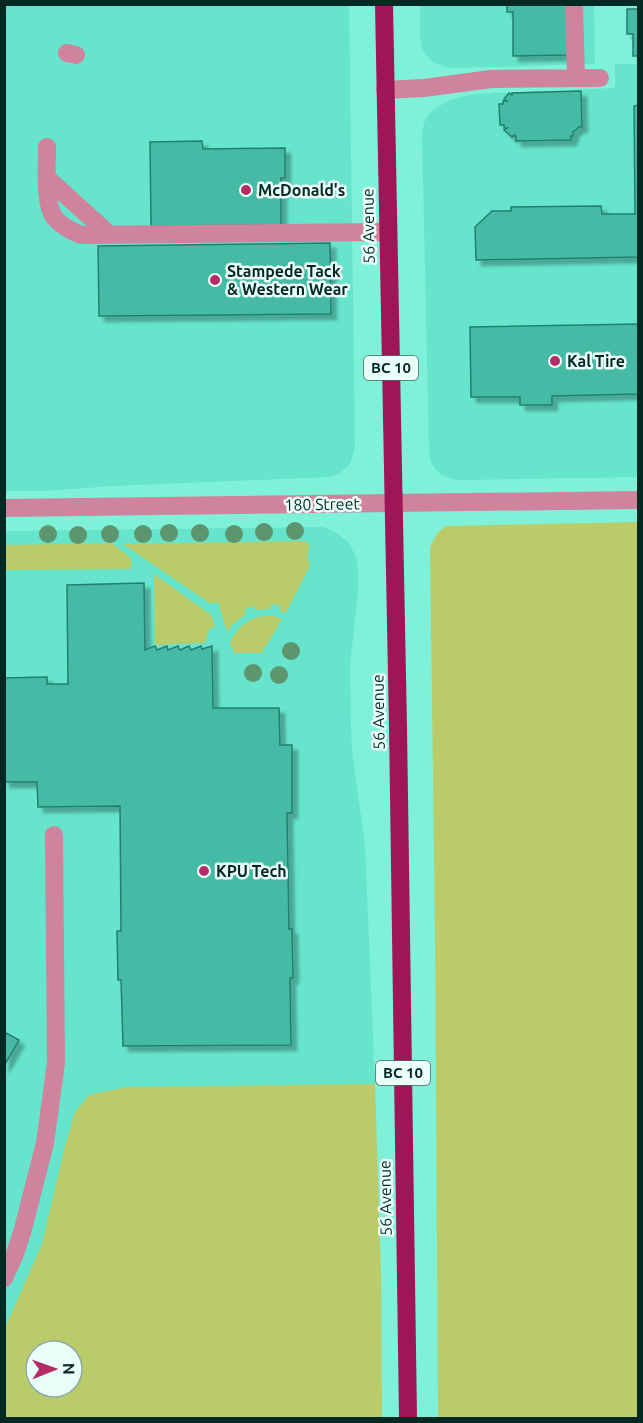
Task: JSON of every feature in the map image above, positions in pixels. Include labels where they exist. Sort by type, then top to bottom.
[{"type":"highway","name":"56 Avenue","points":[[384,4],[408,1419]]},
{"type":"street","points":[[574,4],[576,78]]},
{"type":"street","points":[[385,90],[491,80],[600,78]]},
{"type":"street","points":[[47,147],[48,204],[54,216],[66,229],[81,235],[388,232]]},
{"type":"street","points":[[48,179],[110,235]]},
{"type":"street","name":"180 Street","points":[[4,508],[639,500]]},
{"type":"street","points":[[4,1278],[18,1246],[45,1143],[56,1063],[54,835]]},
{"type":"shaded area","points":[[4,5],[349,5],[355,448],[350,464],[339,474],[330,477],[5,491]]},
{"type":"shaded area","points":[[420,5],[594,5],[595,64],[453,68],[443,66],[433,62],[422,48]]},
{"type":"shaded area","points":[[615,64],[638,64],[638,477],[451,479],[435,469],[430,460],[429,449],[422,134],[424,123],[434,109],[449,100],[474,94],[615,88]]},
{"type":"shaded area","points":[[324,527],[337,533],[349,543],[357,559],[358,592],[350,665],[351,724],[352,750],[365,845],[375,1084],[127,1087],[89,1095],[75,1112],[42,1244],[5,1328],[5,531]]},
{"type":"green space","points":[[638,522],[638,1418],[438,1418],[430,547],[438,532],[446,526]]},
{"type":"green space","points":[[304,541],[310,545],[308,560],[310,566],[286,613],[280,611],[281,606],[271,604],[270,609],[256,610],[253,606],[244,610],[246,614],[227,632],[218,602],[211,604],[123,544]]},
{"type":"green space","points":[[112,543],[131,558],[131,569],[5,570],[5,545]]},
{"type":"green space","points":[[154,574],[211,615],[215,626],[209,629],[205,643],[155,645]]},
{"type":"green space","points":[[274,616],[282,619],[262,653],[234,653],[230,642],[245,623],[261,617]]},
{"type":"green space","points":[[375,1084],[381,1271],[382,1418],[5,1418],[5,1328],[42,1244],[75,1112],[89,1095],[127,1087]]},
{"type":"building","points":[[507,4],[568,4],[568,55],[513,56],[513,12],[507,12]]},
{"type":"building","points":[[627,9],[638,9],[638,56],[633,56],[633,34],[627,34]]},
{"type":"building","points":[[581,91],[582,127],[573,132],[571,140],[516,141],[516,136],[512,137],[504,130],[507,128],[504,128],[504,125],[500,125],[499,104],[507,101],[504,99],[509,93],[512,95],[512,93]]},
{"type":"building","points":[[638,105],[638,257],[476,260],[475,227],[492,211],[511,211],[511,207],[601,206],[602,214],[635,214],[634,106]]},
{"type":"building","points":[[202,141],[203,149],[285,148],[285,178],[281,178],[281,225],[151,226],[150,142]]},
{"type":"building","name":"Stampede Tack & Western Wear","points":[[330,243],[331,314],[99,316],[98,246]]},
{"type":"building","name":"Kal Tire","points":[[638,324],[638,394],[552,396],[552,405],[520,405],[520,397],[471,397],[470,327]]},
{"type":"building","name":"KPU Tech","points":[[144,583],[145,650],[155,646],[157,650],[167,646],[168,650],[178,646],[180,650],[189,646],[191,650],[201,646],[202,649],[212,646],[213,708],[279,708],[280,745],[292,745],[292,813],[287,813],[289,929],[292,929],[293,978],[290,978],[291,1045],[123,1046],[117,931],[121,931],[120,806],[38,807],[37,782],[4,782],[4,678],[47,677],[47,684],[68,684],[67,585]]},
{"type":"building","points":[[4,1032],[19,1040],[4,1066]]},
{"type":"place","name":"McDonald's","points":[[246,190]]},
{"type":"place","name":"Stampede Tack & Western Wear","points":[[215,280]]},
{"type":"place","name":"Kal Tire","points":[[555,361]]},
{"type":"place","name":"KPU Tech","points":[[204,871]]}]
